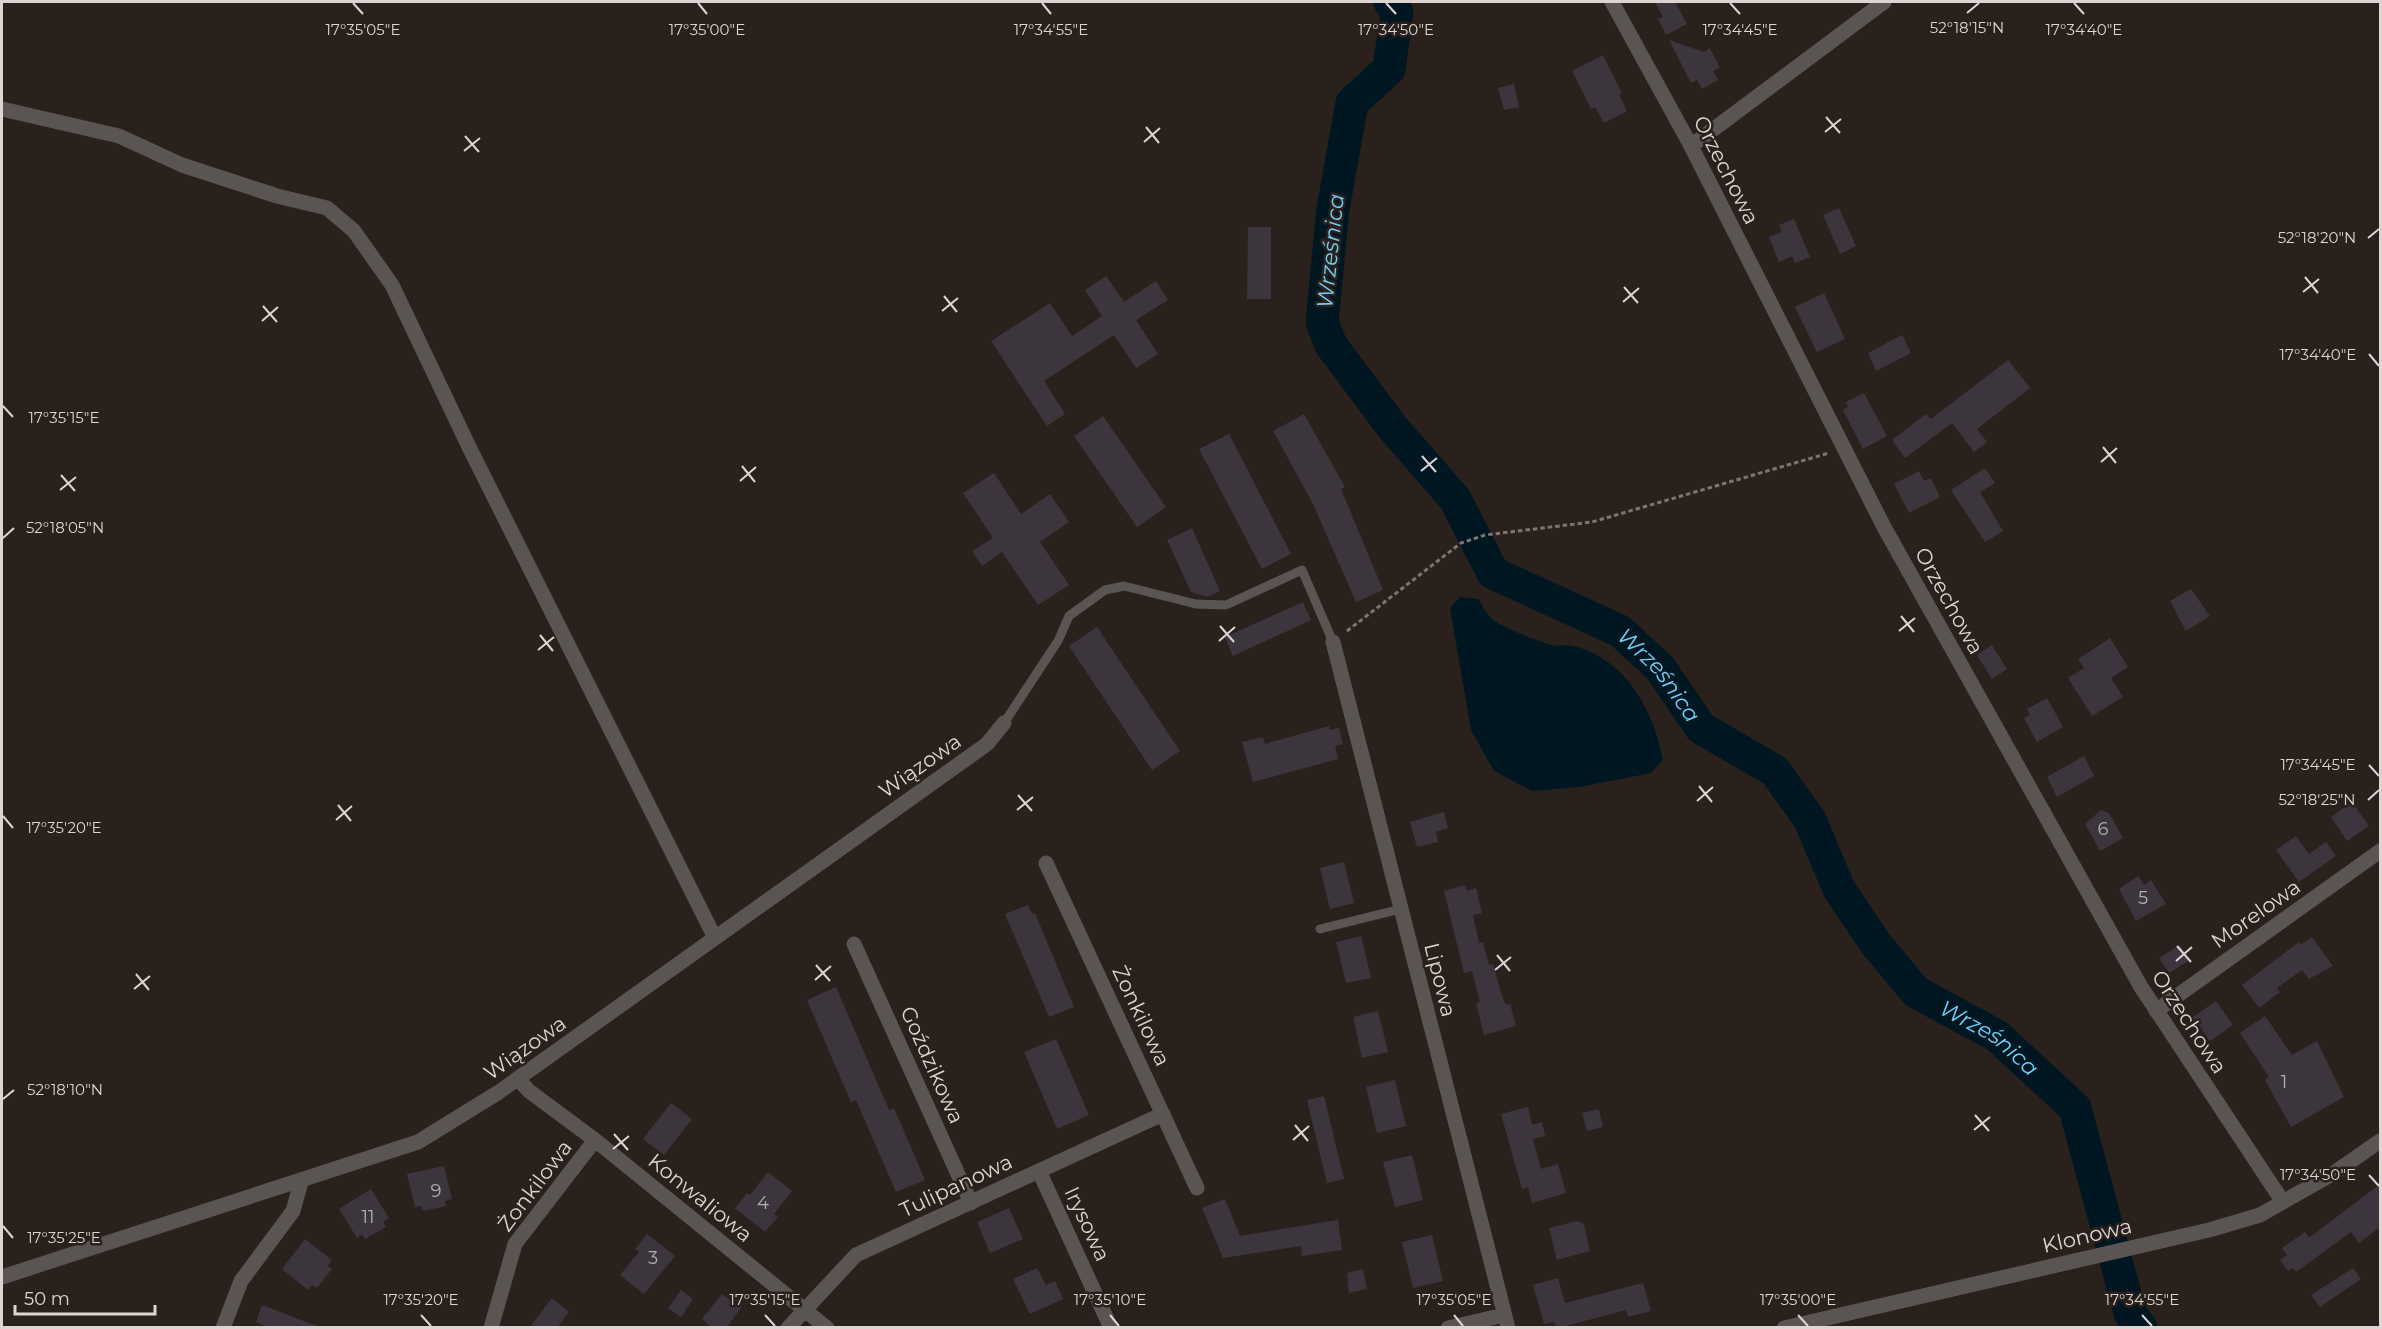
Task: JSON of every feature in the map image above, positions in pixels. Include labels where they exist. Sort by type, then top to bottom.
[{"type":"street","name":"Orzechowa","points":[[1612,2],[1691,146],[1884,527],[2156,1011],[2283,1202]]},
{"type":"street","points":[[1691,146],[1879,3]]},
{"type":"street","points":[[2,109],[119,136],[182,165],[277,196],[327,208],[354,231],[392,285],[476,459],[715,938]]},
{"type":"street","name":"Lipowa","points":[[1333,642],[1506,1321]]},
{"type":"street","name":"Wiązowa","points":[[2,1277],[301,1182],[418,1142],[518,1079],[987,744],[1004,723]]},
{"type":"street","name":"Morelowa","points":[[2156,1011],[2380,851]]},
{"type":"street","name":"Żonkilowa","points":[[1046,863],[1197,1188]]},
{"type":"street","name":"Goździkowa","points":[[854,944],[971,1203]]},
{"type":"street","name":"Konwaliowa","points":[[518,1079],[529,1091],[595,1140],[827,1328]]},
{"type":"street","name":"Tulipanowa","points":[[788,1328],[856,1255],[1163,1114]]},
{"type":"street","name":"Żonkilowa","points":[[491,1328],[515,1244],[595,1140]]},
{"type":"street","name":"Klonowa","points":[[1784,1328],[2127,1249],[2260,1215],[2334,1173],[2380,1141]]},
{"type":"street","name":"Irysowa","points":[[1039,1171],[1111,1328]]},
{"type":"street","points":[[223,1328],[241,1281],[293,1211],[301,1182]]},
{"type":"street","points":[[1448,1328],[1506,1321]]},
{"type":"lane","points":[[1004,723],[1058,641],[1068,616],[1105,590],[1124,586],[1196,604],[1226,605],[1302,570],[1333,642]]},
{"type":"lane","points":[[1320,929],[1401,909]]},
{"type":"path","points":[[1333,642],[1461,543],[1485,535],[1592,522],[1844,448]]},
{"type":"water","points":[[1460,597],[1478,599],[1496,622],[1529,637],[1556,646],[1574,646],[1593,653],[1609,663],[1623,675],[1644,706],[1652,723],[1663,760],[1651,773],[1579,787],[1532,791],[1494,771],[1471,730],[1450,608]]},
{"type":"building","points":[[1655,2],[1675,2],[1687,24],[1666,35],[1658,19],[1663,17]]},
{"type":"building","points":[[1669,40],[1704,52],[1710,48],[1720,68],[1713,71],[1718,80],[1702,89],[1697,80],[1691,83]]},
{"type":"building","points":[[1603,55],[1622,93],[1619,94],[1627,111],[1604,123],[1595,107],[1591,109],[1572,71]]},
{"type":"building","points":[[1514,84],[1519,107],[1504,110],[1498,88]]},
{"type":"building","points":[[1839,208],[1856,246],[1840,254],[1823,215]]},
{"type":"building","points":[[1794,219],[1810,257],[1795,263],[1792,256],[1779,262],[1769,237],[1782,232],[1779,225]]},
{"type":"building","points":[[1248,227],[1271,227],[1271,299],[1247,299]]},
{"type":"building","points":[[1106,276],[1124,302],[1156,281],[1168,300],[1136,320],[1158,354],[1136,368],[1114,335],[1044,381],[1065,414],[1047,426],[991,341],[1050,303],[1072,336],[1102,316],[1085,290]]},
{"type":"building","points":[[1824,293],[1845,339],[1817,352],[1795,307]]},
{"type":"building","points":[[1902,335],[1911,353],[1876,371],[1868,353]]},
{"type":"building","points":[[2008,360],[2030,388],[1977,429],[1987,442],[1974,452],[1952,423],[1905,458],[1892,440],[1926,414],[1931,419]]},
{"type":"building","points":[[1864,393],[1887,436],[1863,449],[1843,410],[1848,407],[1846,402]]},
{"type":"building","points":[[1304,414],[1345,487],[1341,489],[1383,590],[1356,602],[1313,504],[1273,431]]},
{"type":"building","points":[[1103,416],[1166,507],[1137,527],[1074,436]]},
{"type":"building","points":[[1229,434],[1291,554],[1262,569],[1199,449]]},
{"type":"building","points":[[1985,468],[1995,483],[1980,492],[2003,531],[1985,542],[1951,490]]},
{"type":"building","points":[[1919,471],[1924,481],[1931,478],[1940,497],[1909,513],[1894,484]]},
{"type":"building","points":[[994,473],[1021,514],[1050,494],[1069,522],[1040,542],[1069,585],[1038,605],[1002,552],[982,566],[972,551],[993,538],[963,493]]},
{"type":"building","points":[[1192,528],[1220,591],[1208,597],[1191,592],[1167,540]]},
{"type":"building","points":[[2191,589],[2210,616],[2186,631],[2170,601]]},
{"type":"building","points":[[1303,602],[1311,620],[1233,656],[1225,637]]},
{"type":"building","points":[[1097,627],[1180,751],[1152,770],[1069,646]]},
{"type":"building","points":[[2110,638],[2128,667],[2111,678],[2123,697],[2092,716],[2068,678],[2084,668],[2078,659]]},
{"type":"building","points":[[1992,645],[2007,669],[1992,679],[1977,655]]},
{"type":"building","points":[[2047,698],[2063,727],[2037,742],[2024,718],[2030,715],[2027,709]]},
{"type":"building","points":[[1329,726],[1330,730],[1339,728],[1343,744],[1335,746],[1338,759],[1253,782],[1242,742],[1263,737],[1265,744]]},
{"type":"building","points":[[2084,756],[2094,776],[2057,797],[2047,777]]},
{"type":"building","points":[[2352,802],[2369,826],[2347,841],[2331,817]]},
{"type":"building","points":[[2101,810],[2109,813],[2123,838],[2100,851],[2085,824]]},
{"type":"building","points":[[1444,812],[1448,828],[1436,832],[1438,842],[1417,847],[1410,822]]},
{"type":"building","points":[[2296,836],[2309,854],[2326,842],[2336,856],[2299,882],[2276,850]]},
{"type":"building","points":[[1344,862],[1354,903],[1330,909],[1320,868]]},
{"type":"building","points":[[2138,876],[2144,885],[2151,880],[2166,904],[2136,921],[2119,889]]},
{"type":"building","points":[[1465,885],[1467,891],[1476,888],[1482,913],[1473,915],[1479,943],[1483,942],[1489,965],[1493,964],[1502,996],[1506,1005],[1510,1004],[1516,1026],[1484,1035],[1476,1003],[1480,1002],[1472,971],[1464,973],[1444,891]]},
{"type":"building","points":[[1028,905],[1032,914],[1035,913],[1074,1007],[1049,1017],[1005,914]]},
{"type":"building","points":[[1361,936],[1371,978],[1346,983],[1336,942]]},
{"type":"building","points":[[2312,937],[2333,966],[2309,979],[2302,970],[2277,988],[2280,992],[2259,1008],[2242,985],[2299,942],[2300,945]]},
{"type":"building","points":[[2180,945],[2190,960],[2169,973],[2159,958]]},
{"type":"building","points":[[836,987],[889,1110],[894,1108],[925,1180],[896,1192],[856,1100],[851,1102],[807,1000]]},
{"type":"building","points":[[2216,1001],[2233,1025],[2210,1041],[2193,1017]]},
{"type":"building","points":[[1378,1011],[1388,1052],[1362,1058],[1353,1017]]},
{"type":"building","points":[[2265,1016],[2292,1055],[2317,1041],[2344,1097],[2291,1127],[2265,1080],[2269,1077],[2240,1033]]},
{"type":"building","points":[[1056,1039],[1089,1115],[1057,1129],[1024,1052]]},
{"type":"building","points":[[1395,1080],[1406,1126],[1377,1133],[1366,1087]]},
{"type":"building","points":[[1324,1096],[1344,1179],[1327,1183],[1307,1100]]},
{"type":"building","points":[[671,1103],[692,1119],[664,1155],[643,1139]]},
{"type":"building","points":[[1528,1107],[1532,1125],[1542,1122],[1545,1136],[1533,1139],[1541,1169],[1558,1164],[1566,1193],[1532,1203],[1528,1187],[1522,1189],[1501,1114]]},
{"type":"building","points":[[1599,1109],[1603,1127],[1587,1131],[1582,1113]]},
{"type":"building","points":[[1412,1155],[1423,1200],[1395,1207],[1383,1162]]},
{"type":"building","points":[[444,1166],[452,1199],[445,1201],[446,1206],[423,1211],[421,1206],[415,1207],[407,1174]]},
{"type":"building","points":[[768,1172],[792,1191],[774,1214],[778,1217],[765,1232],[735,1208],[747,1193],[750,1195]]},
{"type":"building","points":[[2380,1184],[2380,1227],[2359,1243],[2351,1232],[2296,1272],[2293,1268],[2288,1271],[2280,1260],[2287,1255],[2282,1248],[2305,1232],[2309,1238]]},
{"type":"building","points":[[371,1189],[389,1218],[383,1222],[386,1227],[365,1239],[362,1234],[357,1238],[339,1209]]},
{"type":"building","points":[[1225,1199],[1240,1236],[1338,1220],[1342,1250],[1302,1256],[1301,1246],[1223,1258],[1202,1208]]},
{"type":"building","points":[[1009,1208],[1023,1239],[990,1253],[977,1222]]},
{"type":"building","points":[[1577,1221],[1584,1224],[1590,1251],[1557,1260],[1549,1228]]},
{"type":"building","points":[[647,1234],[675,1256],[644,1294],[620,1275],[639,1252],[635,1249]]},
{"type":"building","points":[[1432,1235],[1443,1281],[1413,1288],[1402,1242]]},
{"type":"building","points":[[305,1239],[332,1260],[328,1266],[332,1269],[317,1288],[312,1285],[308,1290],[282,1269]]},
{"type":"building","points":[[1037,1268],[1046,1285],[1055,1281],[1063,1299],[1030,1314],[1013,1279]]},
{"type":"building","points":[[2353,1268],[2361,1279],[2320,1307],[2311,1295]]},
{"type":"building","points":[[1363,1269],[1367,1289],[1349,1293],[1347,1273]]},
{"type":"building","points":[[1558,1278],[1565,1303],[1643,1283],[1651,1311],[1628,1317],[1626,1310],[1558,1328],[1554,1322],[1544,1324],[1533,1285]]},
{"type":"building","points":[[681,1290],[693,1299],[681,1317],[668,1308]]},
{"type":"building","points":[[722,1294],[741,1308],[726,1328],[712,1328],[702,1319]]},
{"type":"building","points":[[552,1298],[569,1312],[557,1328],[529,1328]]},
{"type":"building","points":[[262,1305],[317,1326],[317,1328],[270,1328],[256,1322]]},
{"type":"waterway","name":"Wrześnica","points":[[1390,2],[1397,12],[1389,69],[1352,103],[1333,209],[1322,322],[1331,345],[1393,428],[1455,499],[1493,573],[1620,631],[1660,668],[1701,728],[1775,771],[1810,820],[1839,889],[1876,944],[1916,992],[1997,1036],[2075,1108],[2130,1313],[2141,1328]]}]
